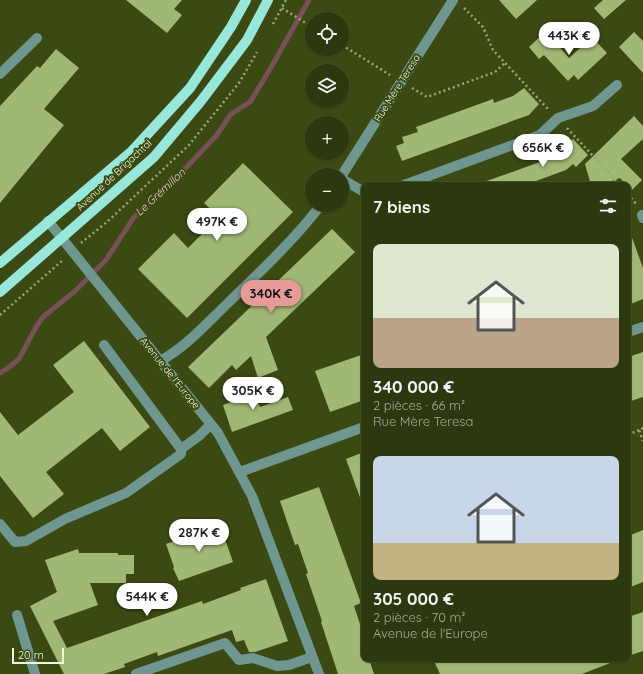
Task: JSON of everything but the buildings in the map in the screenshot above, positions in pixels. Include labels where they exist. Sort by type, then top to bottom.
[{"type":"main road","name":"Avenue de Brigachtal","points":[[0,263],[132,151],[190,88],[231,27],[246,0]]},
{"type":"main road","name":"Avenue de Brigachtal","points":[[0,292],[154,156],[197,107],[247,40],[268,0]]},
{"type":"street","name":"Rue Mère Teresa","points":[[347,168],[458,3]]},
{"type":"street","points":[[0,74],[37,38]]},
{"type":"street","points":[[412,182],[540,136],[558,118],[593,106],[617,85]]},
{"type":"street","points":[[349,183],[361,190]]},
{"type":"street","points":[[160,361],[180,349],[302,229],[315,212]]},
{"type":"street","name":"Avenue de l'Europe","points":[[48,221],[218,433],[252,496],[319,674]]},
{"type":"street","points":[[631,331],[643,327]]},
{"type":"street","points":[[0,524],[15,542],[26,542],[65,519],[126,493],[181,454],[181,449],[104,345]]},
{"type":"street","points":[[181,449],[212,424]]},
{"type":"street","points":[[240,472],[361,428]]},
{"type":"street","points":[[17,615],[35,674]]},
{"type":"street","points":[[136,674],[225,643],[239,660],[253,658],[278,666],[289,665],[312,657]]},
{"type":"path","points":[[458,3],[483,27],[492,50],[617,182]]},
{"type":"path","points":[[282,8],[305,23]]},
{"type":"path","points":[[0,315],[75,255],[107,222]]},
{"type":"path","points":[[631,434],[643,428]]},
{"type":"path","points":[[639,430],[643,441]]},
{"type":"waterway","name":"Le Grémillon","points":[[0,373],[19,359],[43,317],[75,291],[106,260],[134,217],[162,193],[216,136],[231,114],[250,102],[309,0]]}]
